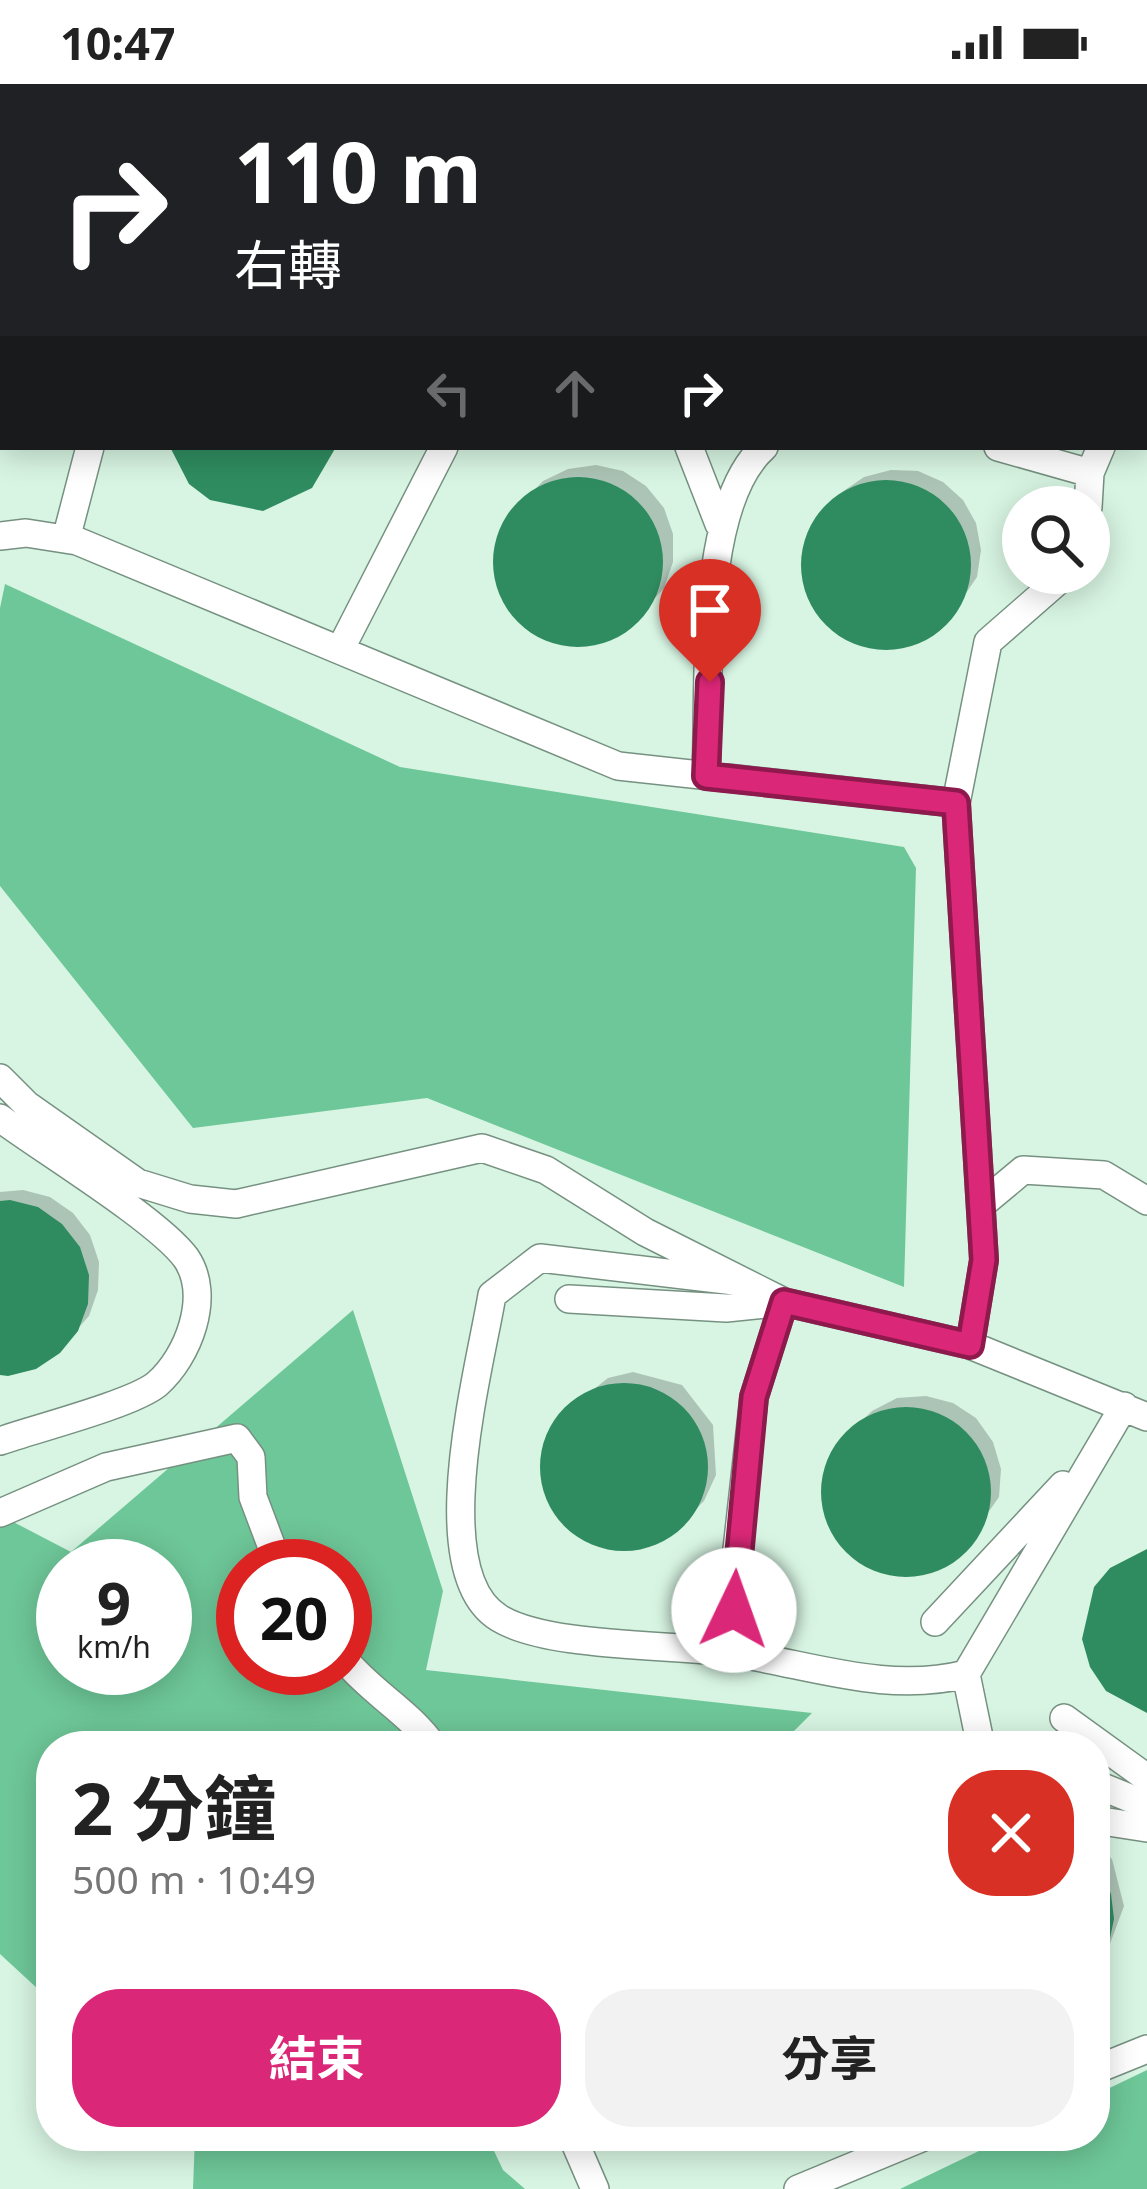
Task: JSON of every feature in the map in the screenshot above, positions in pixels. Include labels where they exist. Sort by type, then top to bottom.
[{"type":"lane","points":[[66,539],[89,450]]},
{"type":"lane","points":[[341,648],[442,450]]},
{"type":"lane","points":[[690,450],[719,524]]},
{"type":"lane","points":[[706,776],[719,524],[741,476],[762,450]]},
{"type":"lane","points":[[1020,450],[1095,460]]},
{"type":"lane","points":[[0,536],[66,539],[341,648],[618,766],[956,803]]},
{"type":"lane","points":[[970,1345],[984,1260],[956,803],[988,642],[1043,594]]},
{"type":"lane","points":[[0,1078],[27,1105],[138,1184],[190,1199],[236,1204],[482,1148],[546,1170],[645,1232],[784,1302],[970,1345],[1136,1411]]},
{"type":"lane","points":[[0,1118],[188,1261],[195,1327],[180,1356],[154,1386],[0,1441]]},
{"type":"lane","points":[[981,1205],[1024,1170],[1103,1174],[1147,1201]]},
{"type":"lane","points":[[743,1282],[540,1258],[492,1295],[457,1512],[466,1571],[497,1617],[546,1634],[733,1653],[897,1684],[966,1674]]},
{"type":"lane","points":[[569,1299],[726,1308],[784,1302]]},
{"type":"lane","points":[[733,1653],[735,1567],[754,1397],[784,1302]]},
{"type":"lane","points":[[935,1622],[1136,1411]]},
{"type":"lane","points":[[979,1731],[966,1674],[1136,1411]]},
{"type":"lane","points":[[0,1513],[106,1467],[237,1438],[251,1457],[253,1497],[269,1539]]},
{"type":"lane","points":[[372,1689],[412,1717],[422,1731]]},
{"type":"lane","points":[[1064,1718],[1082,1731]]},
{"type":"lane","points":[[1110,1751],[1147,1778]]},
{"type":"lane","points":[[1110,1790],[1147,1804]]},
{"type":"lane","points":[[1110,1822],[1147,1828]]},
{"type":"lane","points":[[1110,2064],[1147,2049]]},
{"type":"lane","points":[[579,2151],[595,2189]]},
{"type":"lane","points":[[798,2189],[888,2151]]},
{"type":"green space","points":[[5,584],[400,767],[904,847],[916,868],[904,1287],[427,1098],[193,1128],[0,886],[0,608]]},
{"type":"green space","points":[[353,1310],[443,1591],[426,1670],[812,1713],[794,1731],[36,1731],[36,1987],[0,1954],[0,1515],[46,1539],[36,1539],[36,1695],[192,1695],[192,1539],[86,1539]]},
{"type":"green space","points":[[1147,2070],[1147,2189],[900,2189],[979,2151],[1110,2151],[1110,2088]]},
{"type":"green space","points":[[194,2151],[494,2151],[503,2170],[525,2189],[193,2189]]},
{"type":"building","points":[[172,450],[334,450],[312,488],[263,511],[210,500],[189,484]]},
{"type":"building","points":[[578,477],[611,483],[638,502],[657,529],[663,562],[657,595],[638,622],[611,641],[578,647],[545,641],[518,622],[499,595],[493,562],[499,529],[518,502],[545,483]]},
{"type":"building","points":[[886,480],[918,487],[946,505],[964,533],[971,565],[964,597],[946,625],[918,643],[886,650],[854,643],[826,625],[808,597],[801,565],[808,533],[826,505],[854,487]]},
{"type":"building","points":[[0,1201],[38,1207],[62,1224],[80,1247],[89,1275],[88,1304],[78,1331],[60,1353],[36,1369],[8,1376],[0,1375]]},
{"type":"building","points":[[624,1383],[656,1389],[684,1407],[702,1435],[708,1467],[702,1499],[684,1527],[656,1545],[624,1551],[592,1545],[564,1527],[546,1499],[540,1467],[546,1435],[564,1407],[592,1389]]},
{"type":"building","points":[[906,1407],[939,1413],[966,1432],[985,1459],[991,1492],[985,1525],[966,1552],[939,1571],[906,1577],[873,1571],[846,1552],[827,1525],[821,1492],[827,1459],[846,1432],[873,1413]]},
{"type":"building","points":[[1147,1549],[1147,1713],[1106,1691],[1090,1667],[1082,1639],[1094,1587],[1110,1568]]},
{"type":"building","points":[[1110,1892],[1111,1894],[1110,1938]]},
{"type":"route","points":[[710,682],[706,776],[956,803],[984,1260],[970,1345],[784,1302],[754,1397],[734,1610]]}]
